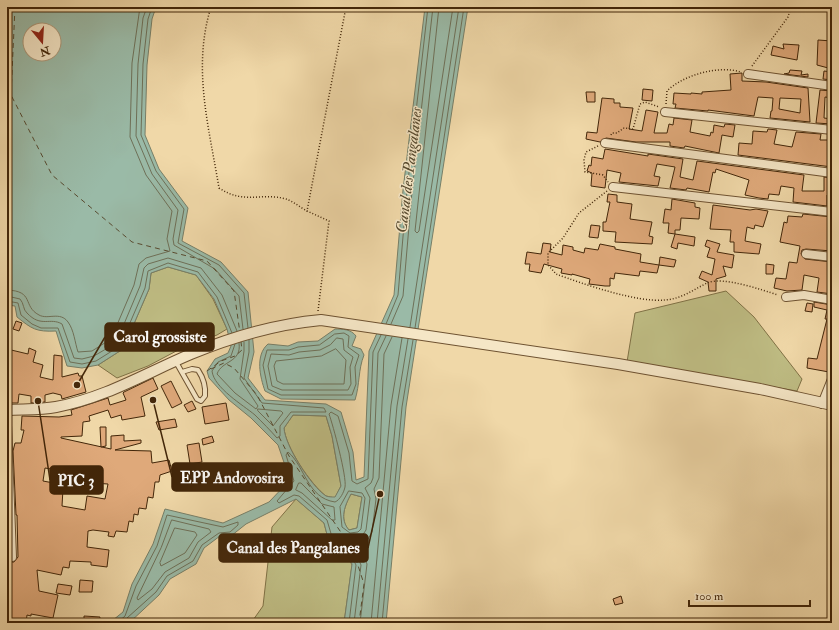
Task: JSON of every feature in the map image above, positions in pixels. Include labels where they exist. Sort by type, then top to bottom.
[{"type":"street","points":[[748,74],[832,86]]},
{"type":"street","points":[[665,112],[832,130]]},
{"type":"street","points":[[604,143],[832,173]]},
{"type":"street","points":[[613,187],[832,212]]},
{"type":"street","points":[[806,254],[832,257]]},
{"type":"street","points":[[786,296],[804,295],[832,300]]},
{"type":"street","points":[[7,410],[55,408],[80,401],[113,391],[223,342],[299,322],[321,320],[372,326],[618,364],[760,389],[827,405],[832,379]]},
{"type":"street","points":[[7,425],[12,557],[7,557]]},
{"type":"lane","points":[[176,362],[197,399],[202,401],[205,396],[206,389],[204,379],[198,370],[192,369],[182,372]]},
{"type":"path","points":[[211,7],[206,23],[202,58],[202,84],[219,188],[229,195],[245,198],[286,199],[329,221],[317,310],[321,320]]},
{"type":"path","points":[[307,211],[346,7]]},
{"type":"shaded area","points":[[168,267],[196,275],[213,299],[227,329],[217,335],[182,348],[148,366],[117,378],[98,365],[123,349],[149,289],[151,273]]},
{"type":"shaded area","points":[[726,291],[754,317],[802,379],[797,391],[627,362],[635,313]]},
{"type":"shaded area","points":[[293,415],[326,416],[332,436],[341,486],[335,498],[326,496],[320,491],[306,474],[294,455],[285,436],[284,428]]},
{"type":"shaded area","points":[[351,494],[362,497],[357,528],[349,530],[344,521],[344,512]]},
{"type":"shaded area","points":[[296,499],[324,523],[329,542],[340,541],[352,565],[344,623],[251,623],[263,606],[272,527]]},
{"type":"water","points":[[7,7],[156,7],[152,19],[147,65],[145,135],[159,169],[188,208],[182,241],[221,262],[248,292],[254,352],[248,378],[265,400],[326,404],[341,412],[353,452],[356,480],[364,477],[369,351],[394,295],[403,190],[425,7],[468,7],[406,407],[386,623],[344,623],[352,564],[340,541],[329,542],[324,523],[296,499],[246,524],[231,536],[220,536],[204,548],[196,564],[170,579],[159,595],[129,623],[113,623],[113,620],[123,612],[132,584],[153,544],[165,509],[223,523],[269,502],[290,480],[278,445],[251,418],[229,400],[209,378],[207,371],[215,359],[228,353],[231,346],[227,329],[214,299],[196,275],[168,267],[151,273],[149,289],[123,349],[98,365],[82,368],[67,366],[56,331],[44,331],[31,327],[17,317],[15,306],[7,305]],"holes":[[[293,415],[326,416],[332,436],[341,486],[335,497],[326,496],[313,484],[294,455],[285,436],[284,428]],[[351,494],[362,497],[357,528],[349,530],[344,521],[344,512]]]},
{"type":"water","points":[[335,329],[352,332],[356,336],[352,346],[361,349],[364,355],[355,400],[281,399],[265,391],[260,373],[260,360],[261,354],[268,344],[288,346],[298,342],[318,341]]},
{"type":"building","points":[[818,40],[832,41],[832,69],[817,65]]},
{"type":"building","points":[[783,44],[799,45],[797,60],[771,55],[773,46],[784,49]]},
{"type":"building","points":[[790,70],[802,71],[801,75],[808,74],[808,77],[784,74],[789,73]]},
{"type":"building","points":[[824,71],[832,72],[832,80],[823,79]]},
{"type":"building","points":[[742,73],[742,81],[766,82],[808,88],[810,122],[770,118],[773,98],[758,97],[754,116],[708,110],[675,108],[676,104],[673,104],[674,93],[702,94],[702,92],[731,90],[730,74]],"holes":[[[780,98],[801,99],[800,113],[779,109]]]},
{"type":"building","points":[[643,89],[653,90],[652,101],[642,100]]},
{"type":"building","points":[[820,90],[832,91],[832,98],[825,97],[824,118],[832,119],[832,124],[816,123]]},
{"type":"building","points":[[586,92],[595,92],[595,102],[587,102]]},
{"type":"building","points":[[602,98],[614,99],[614,103],[620,103],[620,107],[633,108],[629,129],[642,131],[646,110],[658,112],[654,133],[667,133],[669,124],[673,125],[674,118],[692,120],[690,132],[710,136],[711,132],[713,133],[714,125],[724,127],[725,124],[735,125],[733,137],[722,135],[719,153],[685,146],[684,148],[670,146],[670,142],[636,142],[606,138],[600,142],[586,139],[587,132],[597,133]]},
{"type":"building","points":[[768,129],[777,130],[774,144],[792,147],[796,132],[821,134],[820,140],[830,140],[829,152],[832,153],[832,167],[738,155],[739,143],[752,144],[753,131],[767,132]]},
{"type":"building","points":[[605,149],[648,156],[648,154],[683,159],[680,177],[693,180],[697,161],[804,175],[802,191],[824,191],[824,177],[832,178],[832,195],[827,195],[827,206],[793,202],[794,188],[781,186],[779,195],[769,194],[768,199],[745,195],[749,180],[716,169],[715,173],[713,172],[709,192],[687,188],[686,190],[670,188],[675,167],[657,164],[654,176],[660,177],[658,186],[619,182],[621,173],[607,170],[605,188],[591,186],[592,173],[587,171],[589,165],[591,166],[592,157],[603,159]]},
{"type":"building","points":[[608,194],[617,195],[617,202],[632,204],[630,219],[652,222],[649,236],[653,237],[652,244],[615,242],[616,232],[603,231],[603,222],[606,222],[610,202],[607,202]]},
{"type":"building","points":[[672,199],[695,203],[695,207],[700,208],[699,219],[681,218],[680,230],[675,230],[675,234],[668,233],[669,223],[663,223],[665,209],[671,210]]},
{"type":"building","points":[[713,205],[768,211],[763,227],[755,225],[754,229],[747,227],[745,241],[761,244],[759,254],[734,252],[734,242],[730,242],[731,230],[710,229]]},
{"type":"building","points":[[803,214],[832,217],[832,251],[806,249],[802,250],[801,254],[805,259],[832,262],[832,294],[817,292],[819,278],[804,275],[802,290],[787,291],[774,288],[776,278],[786,279],[789,262],[797,263],[800,246],[780,242],[784,222],[787,223],[788,216],[802,217]]},
{"type":"building","points":[[591,225],[600,226],[598,238],[589,237]]},
{"type":"building","points":[[675,234],[695,237],[694,246],[678,243],[677,249],[671,247]]},
{"type":"building","points":[[707,240],[720,244],[717,252],[734,255],[732,268],[723,266],[726,276],[716,279],[716,291],[709,291],[708,282],[699,278],[702,271],[712,275],[715,259],[707,257],[710,248],[705,246]]},
{"type":"building","points":[[543,243],[551,244],[550,252],[562,255],[563,245],[573,247],[573,250],[584,253],[585,248],[598,250],[600,244],[615,247],[615,249],[641,254],[640,262],[659,265],[657,273],[640,271],[639,276],[615,273],[614,279],[610,278],[610,286],[589,284],[590,279],[572,274],[561,273],[562,269],[544,264],[541,273],[529,271],[530,264],[525,264],[527,252],[541,254]]},
{"type":"building","points":[[660,257],[676,260],[674,267],[659,265]]},
{"type":"building","points":[[766,264],[774,265],[773,274],[766,274]]},
{"type":"building","points":[[814,302],[832,305],[832,358],[829,372],[807,368],[808,358],[817,359],[827,319],[825,319],[827,310],[814,307]]},
{"type":"building","points":[[807,303],[813,304],[812,312],[805,311]]},
{"type":"building","points":[[16,321],[22,323],[19,331],[13,329]]},
{"type":"building","points":[[29,348],[36,351],[33,362],[43,365],[40,377],[53,380],[54,355],[62,356],[62,377],[78,373],[79,376],[82,376],[86,392],[62,399],[61,395],[53,393],[45,395],[45,402],[31,403],[31,396],[19,394],[18,403],[7,403],[7,349],[28,354]]},
{"type":"building","points":[[153,378],[158,389],[141,397],[145,416],[122,420],[121,415],[111,418],[108,410],[89,416],[90,421],[83,422],[82,436],[61,438],[111,449],[111,436],[124,435],[124,441],[141,440],[141,443],[115,450],[151,451],[152,463],[169,460],[172,471],[160,475],[159,482],[155,482],[153,498],[148,497],[146,509],[139,508],[138,515],[134,514],[133,522],[129,521],[127,532],[116,531],[114,537],[108,536],[109,532],[93,530],[88,531],[87,547],[109,550],[107,567],[91,565],[91,562],[70,561],[69,568],[63,567],[61,575],[37,570],[39,591],[58,595],[53,618],[31,614],[31,616],[27,615],[26,623],[7,623],[7,562],[14,562],[18,557],[13,451],[15,443],[21,443],[24,430],[21,430],[22,416],[59,417],[72,415],[71,410],[108,398],[110,405],[126,400],[123,393]],"holes":[[[45,468],[63,471],[63,468],[88,472],[88,476],[94,476],[93,483],[108,484],[105,499],[87,496],[85,510],[62,506],[63,489],[58,488],[59,484],[43,481]]]},
{"type":"building","points":[[171,381],[182,403],[172,408],[161,386]]},
{"type":"building","points":[[192,401],[196,409],[188,412],[184,405]]},
{"type":"building","points":[[226,403],[229,420],[205,424],[202,407]]},
{"type":"building","points":[[175,419],[177,427],[159,430],[156,422]]},
{"type":"building","points":[[100,427],[106,427],[106,446],[101,447]]},
{"type":"building","points":[[212,436],[214,442],[203,445],[202,439]]},
{"type":"building","points":[[199,443],[202,462],[190,464],[187,445]]},
{"type":"building","points":[[80,580],[93,581],[92,592],[79,592]]},
{"type":"building","points":[[58,584],[72,586],[70,595],[56,593]]},
{"type":"building","points":[[621,596],[623,603],[615,605],[613,599]]},
{"type":"building","points":[[84,616],[100,617],[99,623],[84,623]]},
{"type":"ferry route","points":[[15,7],[11,95],[52,175],[132,242],[207,261],[234,291],[240,333]]},
{"type":"ferry route","points":[[207,371],[221,361],[235,356],[242,350],[241,342]]},
{"type":"ferry route","points":[[211,369],[224,363],[234,368],[257,395],[289,456],[353,550],[364,584],[359,623]]},
{"type":"place","name":"Carol grossiste","points":[[77,385]]},
{"type":"place","name":"EPP Andovosira","points":[[153,400]]},
{"type":"place","name":"PIC 3","points":[[38,401]]},
{"type":"place","name":"Canal des Pangalanes","points":[[380,494]]}]
